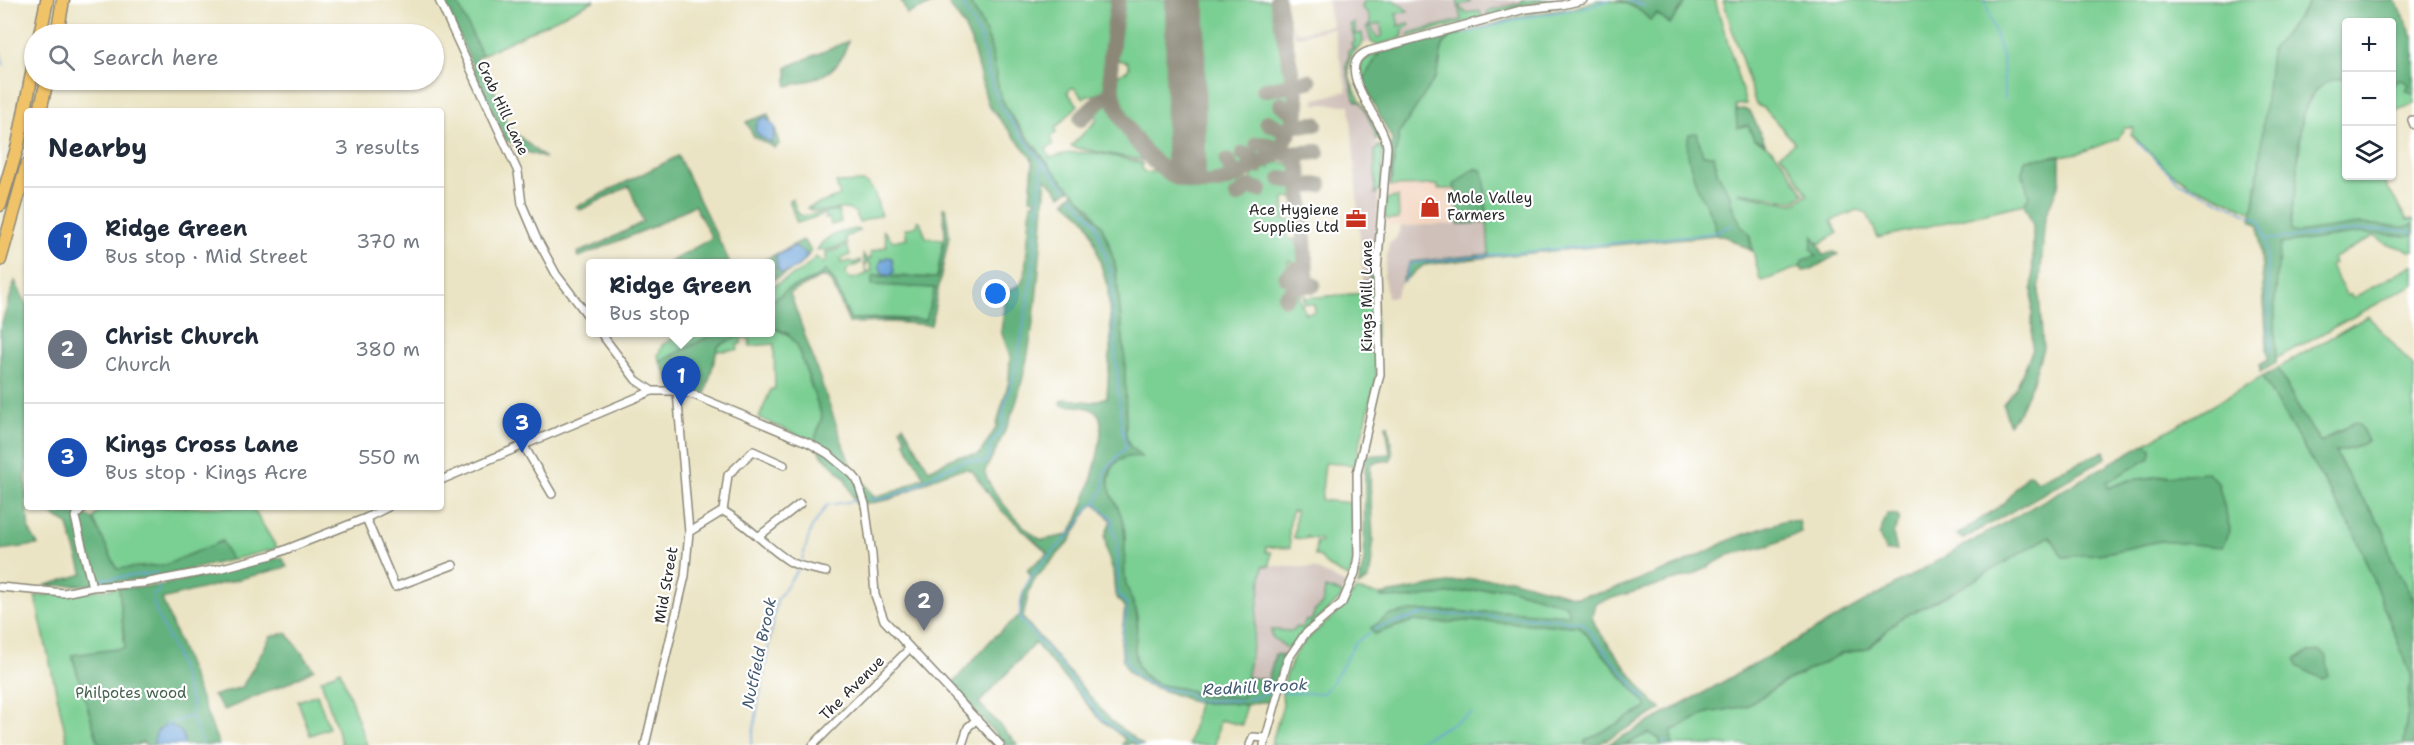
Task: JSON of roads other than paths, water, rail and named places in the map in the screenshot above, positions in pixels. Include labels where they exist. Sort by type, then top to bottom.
[{"type":"highway","points":[[42,24],[47,0]]},
{"type":"highway","points":[[59,24],[63,0]]},
{"type":"highway","points":[[25,108],[29,90]]},
{"type":"highway","points":[[41,108],[45,90]]},
{"type":"highway","points":[[0,205],[18,145],[24,114]]},
{"type":"highway","points":[[0,260],[24,176]]},
{"type":"street","name":"Crab Hill Lane","points":[[439,0],[518,172],[522,204],[536,237],[556,274],[586,313]]},
{"type":"street","name":"Kings Mill Lane","points":[[1264,742],[1285,666],[1294,648],[1307,631],[1340,606],[1352,586],[1357,560],[1358,469],[1376,400],[1380,374],[1377,280],[1387,143],[1359,87],[1354,72],[1355,63],[1360,55],[1369,51],[1524,9],[1583,0]]},
{"type":"street","points":[[603,337],[636,380],[652,391]]},
{"type":"street","points":[[636,380],[636,397]]},
{"type":"street","points":[[444,479],[652,391],[677,390],[714,402],[809,443],[846,467],[857,480],[865,504],[873,581],[878,606],[884,620],[909,649],[932,669],[1000,745]]},
{"type":"street","name":"Mid Street","points":[[645,745],[685,576],[688,532],[677,390]]},
{"type":"street","points":[[524,446],[552,494]]},
{"type":"street","points":[[723,511],[728,475],[753,450],[783,465]]},
{"type":"street","points":[[758,537],[800,504]]},
{"type":"street","points":[[81,510],[75,517],[92,587]]},
{"type":"street","points":[[0,587],[64,593],[92,587],[144,583],[218,569],[272,555],[382,510]]},
{"type":"street","points":[[688,532],[723,511]]},
{"type":"street","points":[[723,511],[743,522],[758,537],[791,562],[826,572]]},
{"type":"street","points":[[366,518],[395,587],[453,565]]},
{"type":"street","name":"The Avenue","points":[[813,745],[909,649]]},
{"type":"street","points":[[962,745],[968,727],[977,719]]},
{"type":"street","points":[[1250,745],[1253,737],[1264,742]]},
{"type":"water","points":[[765,117],[775,127],[772,143],[759,136],[755,129],[758,121]]},
{"type":"water","points":[[794,246],[807,255],[796,267],[781,273],[777,268],[776,256]]},
{"type":"water","points":[[892,258],[894,272],[890,276],[883,274],[879,266],[882,259]]},
{"type":"water","points":[[166,725],[180,731],[184,745],[155,745],[157,731]]},
{"type":"waterway","name":"Redhill Brook","points":[[960,0],[981,39],[992,86],[1003,111],[1066,189]]},
{"type":"waterway","points":[[1462,34],[1528,17],[1592,6],[1608,0]]},
{"type":"waterway","points":[[1628,0],[1645,6]]},
{"type":"waterway","points":[[1650,1],[1654,0]]},
{"type":"waterway","points":[[1985,0],[2003,60],[2004,100]]},
{"type":"waterway","points":[[0,52],[4,65]]},
{"type":"waterway","points":[[2137,142],[2179,182],[2260,220],[2266,240],[2271,350]]},
{"type":"waterway","name":"Nutfield Brook","points":[[868,499],[884,499],[912,488],[942,470],[967,460],[985,463],[990,454],[990,445],[1003,427],[1004,408],[1016,369],[1033,271],[1042,162]]},
{"type":"waterway","name":"Redhill Brook","points":[[1072,196],[1095,222],[1112,276],[1112,306],[1121,425],[1126,447],[1104,472],[1104,488],[1096,502],[1112,519],[1113,531],[1117,539],[1118,593],[1127,605],[1122,637],[1127,664],[1133,673],[1151,685],[1188,693],[1197,701],[1247,700],[1276,693]]},
{"type":"waterway","points":[[1404,281],[1410,264],[1414,263],[1713,233],[1732,225]]},
{"type":"waterway","points":[[2266,240],[2363,230],[2413,232]]},
{"type":"waterway","name":"Nutfield Brook","points":[[802,560],[811,529],[827,505],[860,500]]},
{"type":"waterway","points":[[1096,502],[1030,579],[1020,604],[1020,619],[1063,668],[1102,719],[1139,745]]},
{"type":"waterway","name":"Nutfield Brook","points":[[751,745],[777,600],[798,569]]},
{"type":"waterway","points":[[102,579],[157,573],[157,577]]},
{"type":"waterway","points":[[158,585],[159,592],[152,595],[155,609],[176,656],[192,705],[191,716],[203,745]]},
{"type":"waterway","name":"Redhill Brook","points":[[1281,693],[1323,693],[1334,680],[1355,643],[1376,628],[1423,614],[1542,618],[1582,622],[1645,700]]},
{"type":"waterway","points":[[1412,745],[1472,713]]},
{"type":"waterway","points":[[166,725],[191,716]]},
{"type":"waterway","name":"Redhill Brook","points":[[1665,740],[1665,745]]},
{"type":"place","name":"Mole Valley Farmers","points":[[1430,207]]},
{"type":"place","name":"Ace Hygiene Supplies Ltd","points":[[1356,219]]},
{"type":"place","name":"Ridge Green","points":[[681,406]]},
{"type":"place","name":"Kings Cross Lane","points":[[522,453]]},
{"type":"place","name":"Christ Church","points":[[924,631]]},
{"type":"park label","name":"Philpotes wood","points":[[131,693]]}]
